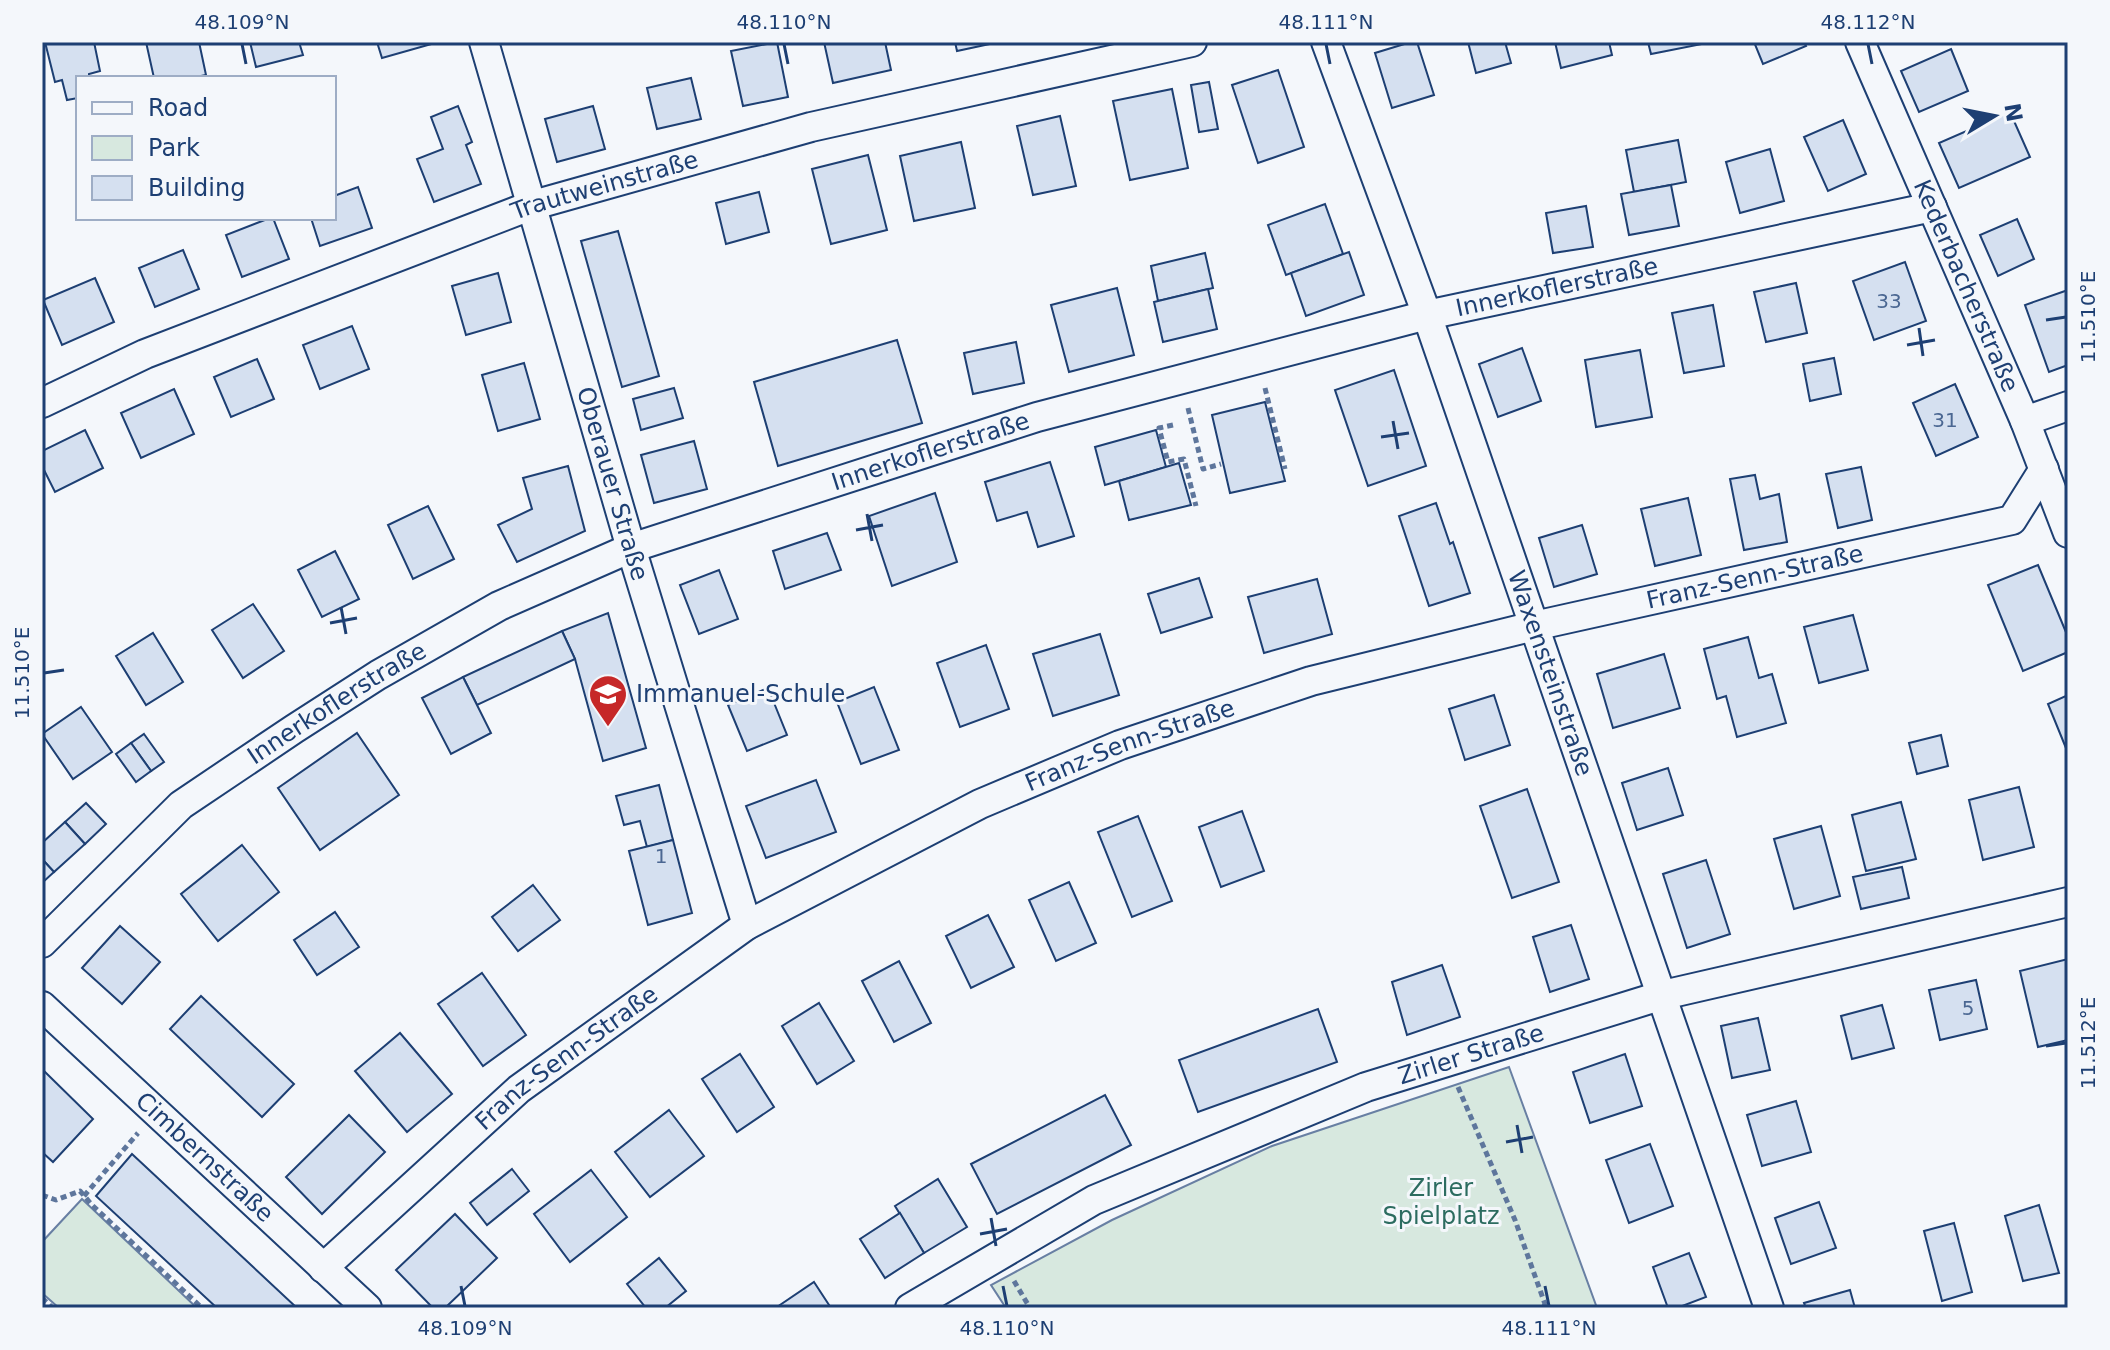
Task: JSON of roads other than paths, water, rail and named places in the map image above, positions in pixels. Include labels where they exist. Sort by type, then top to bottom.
[{"type":"street","name":"Oberauer Straße","points":[[484,42],[631,548],[747,925]]},
{"type":"street","name":"Trautweinstraße","points":[[42,403],[145,354],[530,206],[811,127],[1192,42]]},
{"type":"street","name":"Waxensteinstraße","points":[[1326,42],[1427,315],[1769,1308]]},
{"type":"street","name":"Kederbacherstraße","points":[[1860,42],[2025,421],[2068,533]]},
{"type":"street","name":"Innerkoflerstraße","points":[[42,943],[181,805],[281,737],[378,675],[499,606],[631,548],[1037,417],[1181,379],[1427,315],[1932,207]]},
{"type":"street","points":[[2025,421],[2068,406]]},
{"type":"street","name":"Franz-Senn-Straße","points":[[323,1268],[519,1089],[747,925],[980,804],[1120,745],[1311,681],[1534,626],[2012,520],[2044,469]]},
{"type":"street","name":"Zirler Straße","points":[[910,1308],[1094,1200],[1366,1087],[1663,995],[2068,902]]},
{"type":"street","name":"Cimbernstraße","points":[[42,1006],[367,1308]]},
{"type":"place","name":"Immanuel-Schule","points":[[608,728]]},
{"type":"park label","name":"Zirler Spielplatz","points":[[1441,1202]]}]
